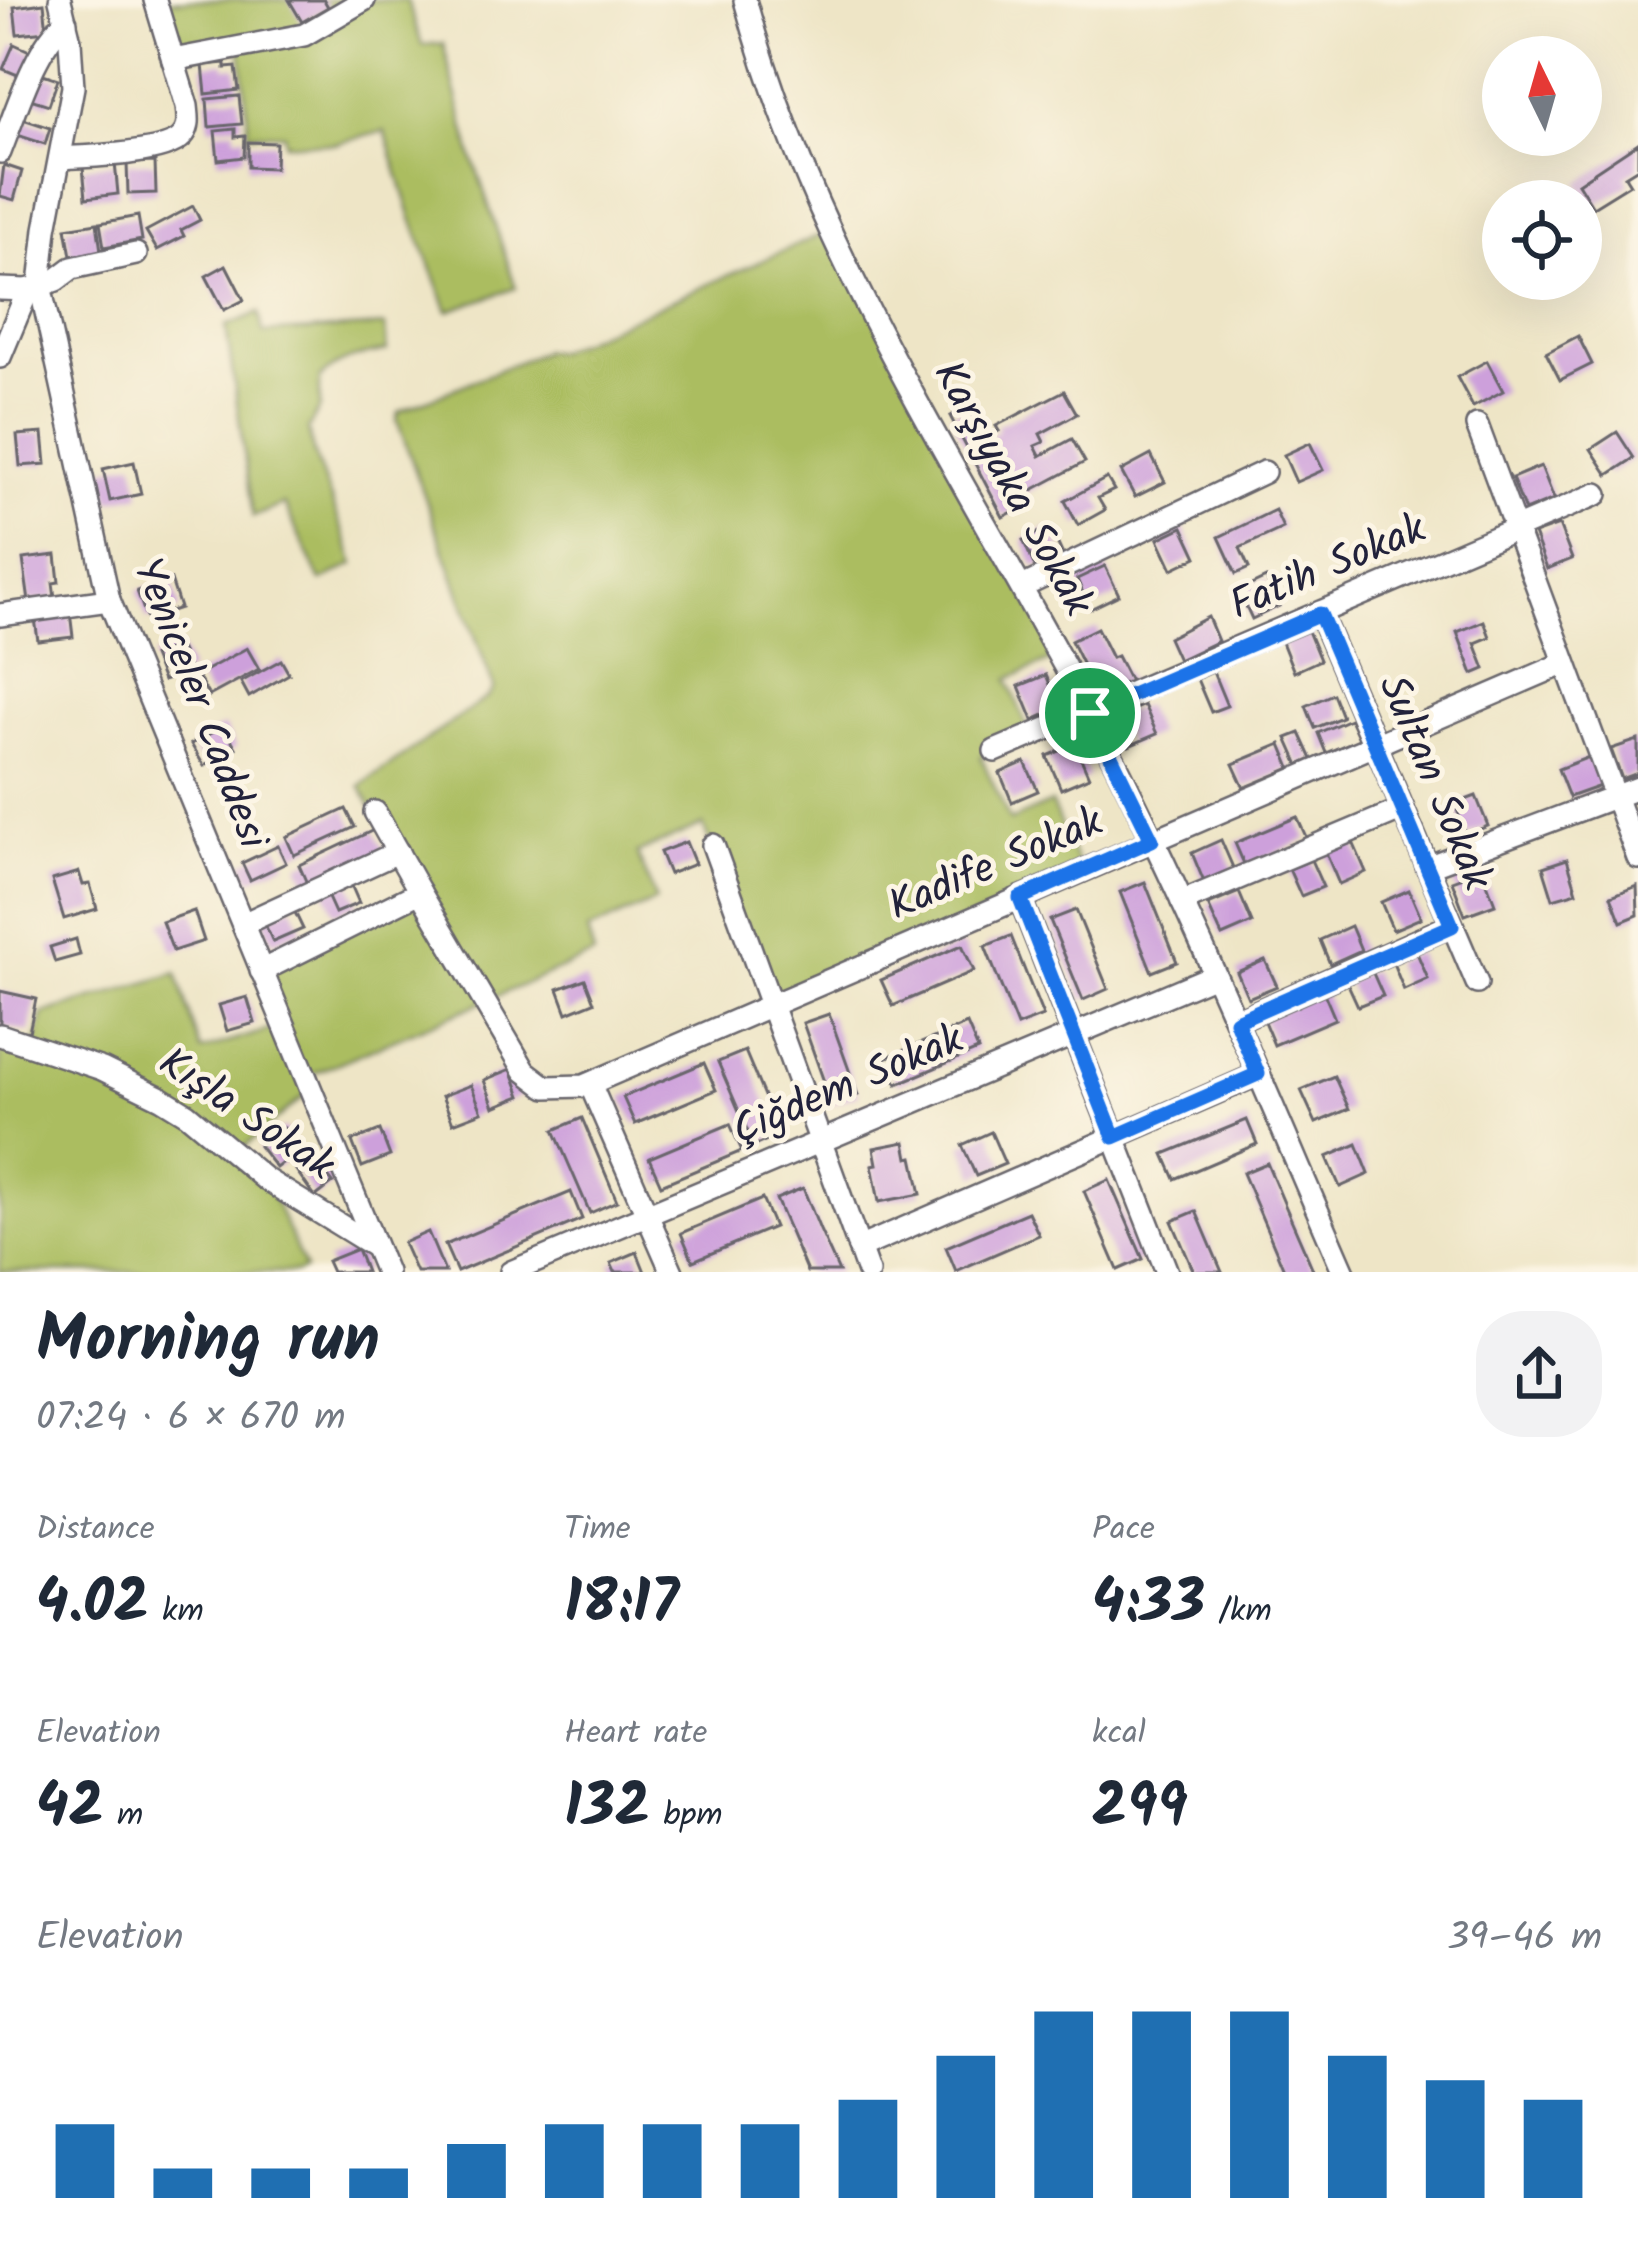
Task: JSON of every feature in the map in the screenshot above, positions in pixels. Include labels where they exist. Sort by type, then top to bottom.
[{"type":"street","points":[[62,158],[164,147],[182,137],[187,106],[155,0]]},
{"type":"street","points":[[173,60],[304,35],[364,0]]},
{"type":"street","name":"Karşıyaka Sokak","points":[[745,0],[793,144],[836,248],[1090,713],[1216,974],[1345,1272]]},
{"type":"street","points":[[0,152],[63,11]]},
{"type":"street","name":"Yeniceler Caddesi","points":[[63,11],[73,87],[62,158],[46,230],[16,291],[109,600],[386,1272]]},
{"type":"street","points":[[0,357],[16,291],[72,268],[136,254]]},
{"type":"street","points":[[1477,425],[1638,858]]},
{"type":"street","points":[[1022,587],[1264,472]]},
{"type":"street","name":"Fatih Sokak","points":[[994,752],[1597,494]]},
{"type":"street","points":[[0,614],[109,600]]},
{"type":"street","name":"Sultan Sokak","points":[[1320,614],[1477,983]]},
{"type":"street","name":"Kadife Sokak","points":[[590,1084],[1565,662]]},
{"type":"street","points":[[1427,867],[1638,788]]},
{"type":"street","points":[[1182,902],[1402,809]]},
{"type":"street","points":[[375,812],[525,1071],[546,1087],[590,1084],[672,1272]]},
{"type":"street","points":[[712,845],[868,1272]]},
{"type":"street","points":[[243,924],[398,853]]},
{"type":"street","points":[[261,971],[420,892]]},
{"type":"street","points":[[1020,898],[1168,1272]]},
{"type":"street","points":[[1236,1021],[1452,926]]},
{"type":"street","name":"Çiğdem Sokak","points":[[511,1272],[1216,974]]},
{"type":"street","name":"Kışla Sokak","points":[[0,1035],[102,1069],[161,1098],[265,1179],[375,1246]]},
{"type":"street","points":[[859,1248],[1258,1074]]},
{"type":"green space","points":[[162,0],[407,0],[422,45],[443,43],[471,152],[516,288],[448,311],[385,131],[335,144],[285,143],[284,134],[249,133],[241,49],[173,60]]},
{"type":"green space","points":[[829,231],[1059,657],[1008,679],[1031,737],[981,757],[1010,821],[1051,803],[1081,871],[771,1005],[703,825],[637,853],[656,901],[587,931],[594,955],[305,1077],[310,1091],[236,1154],[265,1179],[305,1269],[0,1272],[0,1035],[35,1045],[43,1014],[177,973],[201,1051],[281,1026],[261,971],[420,892],[360,786],[488,697],[494,688],[397,420],[399,412],[544,351],[555,352]]},
{"type":"green space","points":[[259,313],[263,333],[385,326],[387,351],[342,362],[320,379],[320,408],[308,429],[355,564],[321,581],[284,504],[253,517],[226,326]]},
{"type":"building","points":[[289,0],[324,0],[328,7],[302,22]]},
{"type":"building","points":[[44,3],[47,31],[17,34],[14,7]]},
{"type":"building","points":[[14,44],[36,54],[25,78],[3,69]]},
{"type":"building","points":[[225,63],[225,68],[236,67],[239,90],[206,94],[203,65]]},
{"type":"building","points":[[40,73],[58,79],[49,105],[30,99]]},
{"type":"building","points":[[239,96],[242,124],[209,127],[207,99]]},
{"type":"building","points":[[20,118],[50,128],[45,144],[14,134]]},
{"type":"building","points":[[235,129],[235,137],[245,136],[244,157],[218,160],[215,131]]},
{"type":"building","points":[[248,142],[276,143],[275,168],[248,167]]},
{"type":"building","points":[[1638,143],[1638,168],[1625,176],[1630,184],[1602,201],[1602,180],[1582,180]]},
{"type":"building","points":[[155,162],[156,193],[128,194],[127,163]]},
{"type":"building","points":[[115,163],[118,194],[86,198],[83,167]]},
{"type":"building","points":[[4,165],[22,171],[14,200],[0,196]]},
{"type":"building","points":[[193,206],[200,220],[181,230],[184,236],[157,250],[146,231]]},
{"type":"building","points":[[138,216],[142,240],[104,247],[100,223]]},
{"type":"building","points":[[97,223],[101,251],[71,256],[66,228]]},
{"type":"building","points":[[226,265],[244,300],[224,310],[206,276]]},
{"type":"building","points":[[1578,336],[1592,364],[1560,380],[1546,353]]},
{"type":"building","points":[[1487,361],[1503,391],[1473,407],[1457,377]]},
{"type":"building","points":[[1064,391],[1077,414],[1040,434],[1044,442],[1035,446],[1040,456],[1072,439],[1085,462],[1023,495],[1017,484],[1008,489],[1018,509],[1003,517],[950,416],[968,407],[990,449],[997,445],[991,435],[999,431],[996,426]]},
{"type":"building","points":[[1617,432],[1634,458],[1608,475],[1591,449]]},
{"type":"building","points":[[43,433],[46,464],[20,466],[17,435]]},
{"type":"building","points":[[1310,443],[1323,470],[1296,482],[1284,455]]},
{"type":"building","points":[[1151,455],[1165,482],[1135,497],[1121,471]]},
{"type":"building","points":[[134,462],[141,494],[110,501],[103,469]]},
{"type":"building","points":[[1541,466],[1554,499],[1525,511],[1512,478]]},
{"type":"building","points":[[1107,478],[1114,490],[1098,498],[1105,510],[1078,525],[1065,501]]},
{"type":"building","points":[[1275,510],[1283,528],[1240,548],[1249,568],[1236,574],[1219,537]]},
{"type":"building","points":[[1559,525],[1572,559],[1547,569],[1534,534]]},
{"type":"building","points":[[1050,527],[1063,555],[1035,567],[1023,540]]},
{"type":"building","points":[[1183,527],[1197,557],[1172,569],[1158,539]]},
{"type":"building","points":[[56,555],[59,582],[53,583],[55,598],[29,602],[23,559]]},
{"type":"building","points":[[1105,566],[1119,595],[1090,609],[1077,579]]},
{"type":"building","points":[[1266,578],[1279,606],[1252,619],[1239,591]]},
{"type":"building","points":[[171,580],[180,608],[147,619],[137,591]]},
{"type":"building","points":[[70,612],[73,637],[38,641],[35,618]]},
{"type":"building","points":[[1208,617],[1218,641],[1178,660],[1168,638]]},
{"type":"building","points":[[1484,621],[1490,637],[1475,643],[1485,669],[1473,674],[1457,632]]},
{"type":"building","points":[[1097,628],[1130,681],[1098,696],[1071,641]]},
{"type":"building","points":[[1308,631],[1320,660],[1294,672],[1282,642]]},
{"type":"building","points":[[179,645],[190,670],[163,681],[153,656]]},
{"type":"building","points":[[247,648],[259,669],[209,696],[197,675]]},
{"type":"building","points":[[281,660],[289,674],[249,697],[241,682]]},
{"type":"building","points":[[1213,672],[1227,706],[1211,712],[1197,679]]},
{"type":"building","points":[[1046,675],[1060,708],[1033,720],[1019,686]]},
{"type":"building","points":[[1333,694],[1342,717],[1315,728],[1306,706]]},
{"type":"building","points":[[1144,705],[1157,734],[1129,746],[1117,716]]},
{"type":"building","points":[[1350,719],[1359,739],[1326,753],[1318,733]]},
{"type":"building","points":[[224,726],[236,748],[204,766],[191,744]]},
{"type":"building","points":[[1300,733],[1312,759],[1299,765],[1287,738]]},
{"type":"building","points":[[1638,740],[1638,773],[1622,779],[1611,749]]},
{"type":"building","points":[[1281,744],[1291,768],[1244,788],[1233,764]]},
{"type":"building","points":[[1075,745],[1089,777],[1061,789],[1047,756]]},
{"type":"building","points":[[1589,757],[1600,786],[1569,797],[1558,769]]},
{"type":"building","points":[[1025,762],[1038,791],[1012,802],[1000,773]]},
{"type":"building","points":[[1476,796],[1488,826],[1466,835],[1455,804]]},
{"type":"building","points":[[346,809],[355,827],[294,855],[286,837]]},
{"type":"building","points":[[1297,817],[1307,839],[1245,866],[1235,843]]},
{"type":"building","points":[[374,830],[385,853],[309,888],[299,865]]},
{"type":"building","points":[[1221,840],[1234,870],[1204,882],[1192,853]]},
{"type":"building","points":[[686,842],[695,864],[669,874],[660,852]]},
{"type":"building","points":[[1353,842],[1366,872],[1339,884],[1326,853]]},
{"type":"building","points":[[278,846],[286,863],[250,880],[242,863]]},
{"type":"building","points":[[1567,859],[1577,892],[1553,899],[1543,867]]},
{"type":"building","points":[[1311,860],[1323,887],[1301,896],[1289,869]]},
{"type":"building","points":[[1482,870],[1495,904],[1465,915],[1452,881]]},
{"type":"building","points":[[79,872],[83,885],[90,884],[97,909],[64,919],[52,880]]},
{"type":"building","points":[[349,880],[359,903],[335,913],[325,891]]},
{"type":"building","points":[[1145,882],[1177,962],[1152,972],[1120,892]]},
{"type":"building","points":[[1637,886],[1638,915],[1621,922],[1611,896]]},
{"type":"building","points":[[1409,890],[1421,918],[1393,930],[1381,902]]},
{"type":"building","points":[[1239,892],[1252,923],[1222,936],[1208,905]]},
{"type":"building","points":[[292,906],[303,929],[273,942],[263,920]]},
{"type":"building","points":[[1076,910],[1108,989],[1083,1000],[1050,920]]},
{"type":"building","points":[[194,911],[204,941],[173,951],[162,922]]},
{"type":"building","points":[[1351,926],[1361,950],[1330,964],[1320,940]]},
{"type":"building","points":[[1011,936],[1043,1016],[1017,1026],[985,946]]},
{"type":"building","points":[[76,939],[80,955],[55,962],[50,947]]},
{"type":"building","points":[[962,945],[974,971],[893,1006],[881,980]]},
{"type":"building","points":[[1417,953],[1428,979],[1404,990],[1393,963]]},
{"type":"building","points":[[1265,960],[1277,986],[1248,998],[1237,972]]},
{"type":"building","points":[[1372,971],[1383,996],[1358,1006],[1347,982]]},
{"type":"building","points":[[585,979],[594,1002],[567,1013],[558,989]]},
{"type":"building","points":[[0,991],[36,999],[29,1032],[0,1025]]},
{"type":"building","points":[[1324,993],[1335,1019],[1274,1045],[1263,1019]]},
{"type":"building","points":[[247,997],[255,1023],[227,1031],[219,1005]]},
{"type":"building","points":[[829,1014],[858,1095],[832,1104],[803,1023]]},
{"type":"building","points":[[967,1024],[978,1050],[897,1084],[885,1058]]},
{"type":"building","points":[[745,1051],[780,1134],[754,1146],[718,1062]]},
{"type":"building","points":[[704,1063],[716,1090],[635,1124],[623,1097]]},
{"type":"building","points":[[511,1069],[521,1096],[494,1107],[484,1080]]},
{"type":"building","points":[[1334,1076],[1349,1109],[1316,1123],[1301,1090]]},
{"type":"building","points":[[471,1085],[482,1112],[453,1123],[442,1096]]},
{"type":"building","points":[[582,1118],[617,1201],[590,1213],[554,1130]]},
{"type":"building","points":[[1247,1120],[1257,1144],[1175,1179],[1164,1154]]},
{"type":"building","points":[[730,1124],[742,1151],[661,1185],[649,1158]]},
{"type":"building","points":[[284,1128],[300,1149],[276,1168],[259,1146]]},
{"type":"building","points":[[380,1130],[390,1156],[362,1167],[352,1141]]},
{"type":"building","points":[[991,1132],[1005,1164],[976,1176],[962,1145]]},
{"type":"building","points":[[905,1142],[921,1194],[879,1202],[874,1148]]},
{"type":"building","points":[[1357,1144],[1369,1174],[1340,1187],[1327,1157]]},
{"type":"building","points":[[313,1157],[333,1183],[315,1197],[296,1170]]},
{"type":"building","points":[[1267,1163],[1314,1272],[1285,1272],[1243,1173]]},
{"type":"building","points":[[1109,1180],[1143,1259],[1118,1270],[1084,1191]]},
{"type":"building","points":[[803,1188],[839,1272],[807,1272],[776,1199]]},
{"type":"building","points":[[571,1192],[582,1219],[457,1272],[445,1245]]},
{"type":"building","points":[[762,1199],[774,1227],[693,1261],[681,1233]]},
{"type":"building","points":[[1196,1211],[1222,1272],[1194,1272],[1172,1221]]},
{"type":"building","points":[[1028,1212],[1039,1235],[956,1271],[946,1247]]},
{"type":"building","points":[[428,1232],[445,1272],[416,1272],[403,1243]]},
{"type":"building","points":[[357,1249],[366,1272],[332,1272],[327,1261]]},
{"type":"building","points":[[637,1252],[645,1272],[615,1272],[611,1263]]},
{"type":"route","points":[[1320,614],[1452,926],[1236,1021],[1258,1074],[1114,1137],[1020,898],[1152,840],[1090,713],[1320,614]]}]
